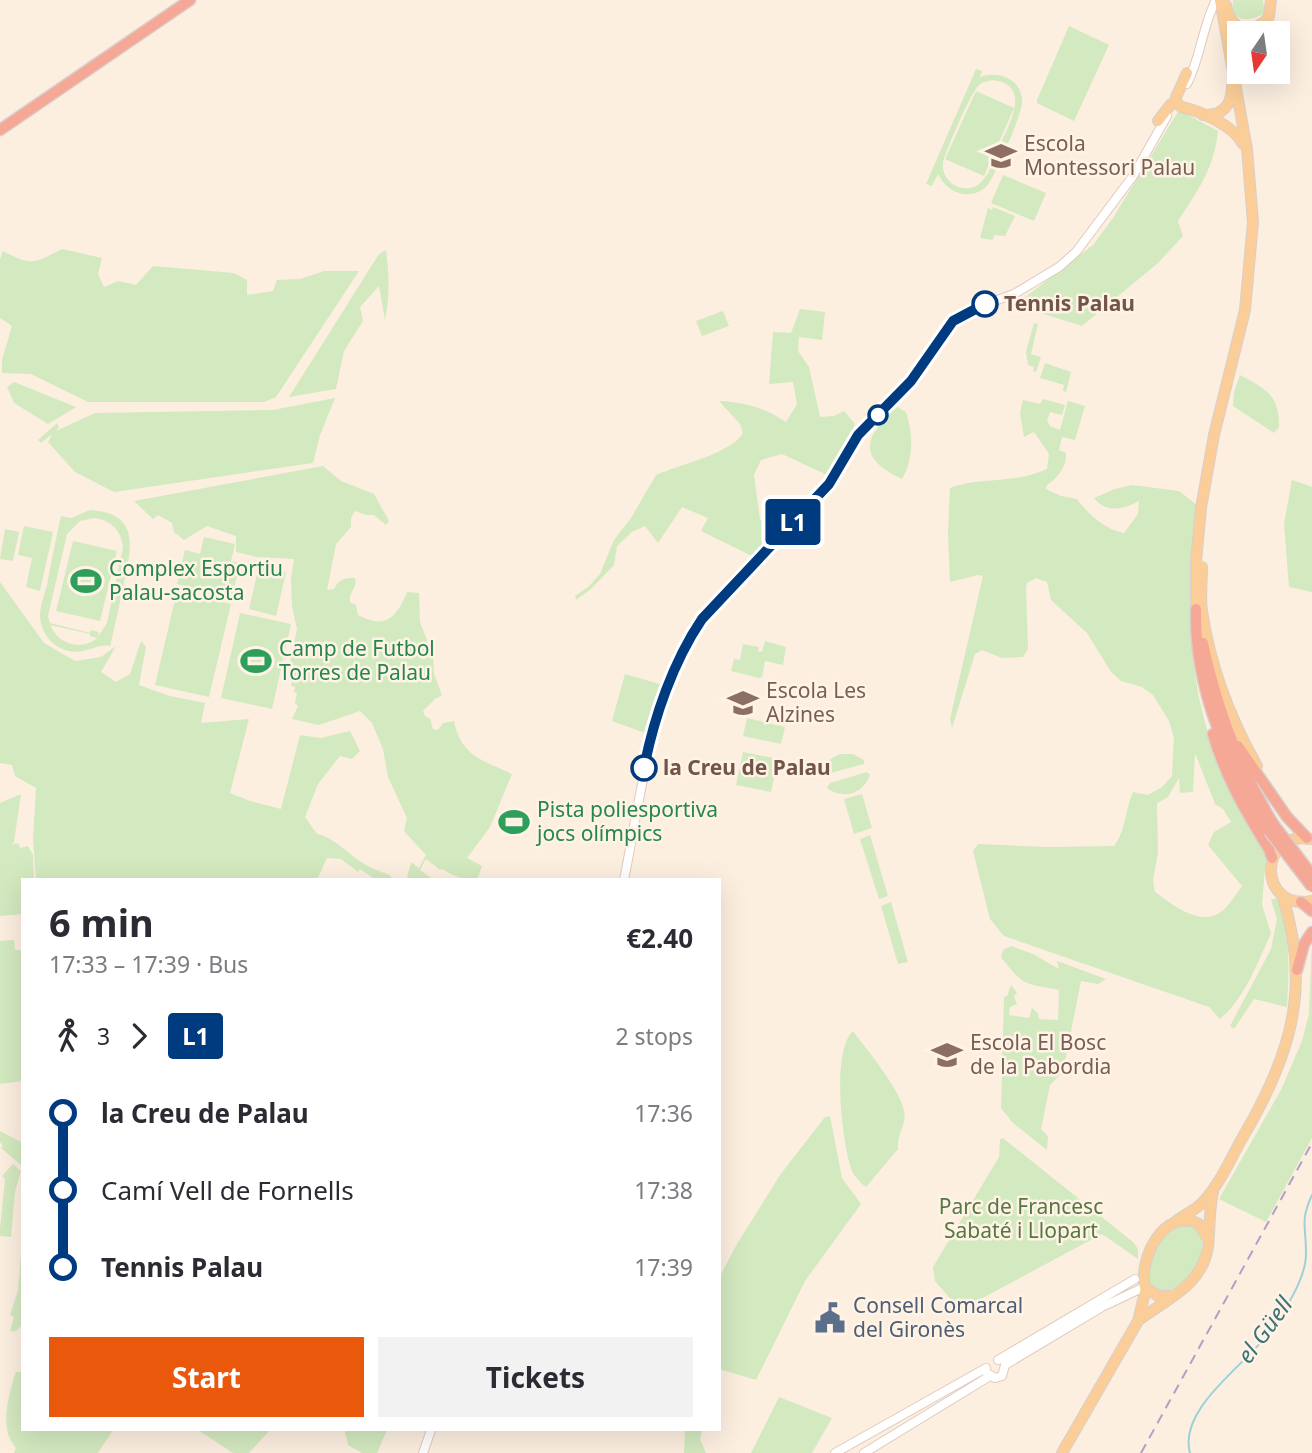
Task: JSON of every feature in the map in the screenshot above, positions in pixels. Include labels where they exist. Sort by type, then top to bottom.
[{"type":"highway","points":[[0,131],[190,0]]},
{"type":"highway","points":[[1196,609],[1195,629],[1208,697],[1237,776],[1272,828],[1312,875]]},
{"type":"highway","points":[[1196,609],[1214,689],[1228,735],[1272,828],[1294,867],[1312,887]]},
{"type":"highway","points":[[1200,663],[1201,684],[1218,751],[1238,796],[1272,858]]},
{"type":"highway","points":[[1214,689],[1237,745],[1292,823],[1309,839]]},
{"type":"highway","points":[[1304,902],[1312,911]]},
{"type":"highway","points":[[1297,970],[1304,944],[1312,932]]},
{"type":"main road","points":[[1220,0],[1230,19],[1239,27],[1253,28],[1268,19],[1271,0]]},
{"type":"main road","points":[[1220,0],[1227,30]]},
{"type":"main road","points":[[1169,111],[1182,102],[1187,73]]},
{"type":"main road","points":[[1199,115],[1215,114],[1227,107],[1234,84]]},
{"type":"main road","points":[[1196,609],[1198,536],[1214,435],[1248,294],[1253,222],[1248,154],[1237,84]]},
{"type":"main road","points":[[1158,121],[1171,104],[1182,102],[1199,115],[1234,131],[1248,154]]},
{"type":"main road","points":[[1214,435],[1214,459],[1203,531],[1202,608],[1226,701],[1267,789]]},
{"type":"main road","points":[[1062,1453],[1138,1321],[1144,1288],[1139,1276],[1152,1246],[1161,1233],[1202,1203],[1214,1189],[1265,1101],[1281,1066],[1295,1015],[1297,970],[1292,926],[1282,895],[1271,878],[1272,858],[1286,842],[1309,839]]},
{"type":"main road","points":[[1282,895],[1304,902],[1292,926]]},
{"type":"main road","points":[[1138,1321],[1176,1295],[1198,1273],[1205,1258],[1209,1210],[1214,1189]]},
{"type":"main road","points":[[1175,1222],[1189,1220],[1199,1224],[1208,1242]]},
{"type":"main road","points":[[1144,1288],[1161,1297],[1176,1295]]},
{"type":"street","points":[[1182,102],[1194,70],[1207,20],[1220,0]]},
{"type":"street","points":[[1141,161],[1158,121],[1187,73],[1201,43]]},
{"type":"street","points":[[624,878],[645,760],[673,672],[688,640],[706,613],[829,484],[858,435],[911,381],[953,321],[972,309],[1014,294],[1070,258],[1141,161],[1169,111]]},
{"type":"street","points":[[1001,1362],[1139,1276]]},
{"type":"street","points":[[988,1372],[989,1361],[1001,1362],[1102,1307],[1144,1288]]},
{"type":"street","points":[[988,1372],[995,1378],[1002,1376],[1005,1371],[1001,1362]]},
{"type":"street","points":[[864,1453],[988,1372]]},
{"type":"street","points":[[835,1453],[988,1372]]},
{"type":"street","points":[[423,1453],[431,1431]]},
{"type":"green space","points":[[1233,0],[1263,0],[1265,13],[1242,19],[1235,13]]},
{"type":"green space","points":[[1069,26],[1109,45],[1074,121],[1037,103]]},
{"type":"green space","points":[[976,69],[982,71],[980,77],[1002,76],[1014,83],[1021,95],[1021,109],[1001,160],[986,187],[972,194],[959,193],[946,186],[938,174],[932,186],[926,184]],"holes":[[[992,80],[1005,83],[1012,89],[1015,108],[989,171],[976,186],[956,186],[946,177],[943,164],[964,111],[978,86]]]},
{"type":"green space","points":[[976,91],[1014,108],[984,176],[945,159]]},
{"type":"green space","points":[[1179,110],[1218,131],[1209,168],[1178,221],[1183,236],[1158,263],[1082,326],[1015,305],[1093,245],[1113,218]]},
{"type":"green space","points":[[1003,175],[1046,193],[1034,221],[991,203]]},
{"type":"green space","points":[[993,207],[1015,216],[1005,236],[994,235],[993,240],[980,238],[988,208],[992,210]]},
{"type":"green space","points":[[62,249],[102,258],[98,274],[104,287],[118,281],[136,285],[153,266],[234,273],[247,280],[247,295],[273,291],[277,280],[300,279],[324,271],[359,271],[276,397],[264,402],[88,402],[31,374],[2,373],[2,360],[12,326],[0,318],[0,259],[3,251],[32,261]]},
{"type":"green space","points":[[386,250],[388,302],[385,320],[379,286],[360,307],[363,321],[344,351],[336,389],[289,397],[379,254]]},
{"type":"green space","points":[[800,309],[825,312],[822,340],[799,337],[798,351],[809,367],[820,417],[834,416],[844,411],[855,424],[840,458],[827,475],[782,454],[761,460],[754,475],[760,519],[773,534],[752,556],[701,531],[708,518],[682,507],[658,543],[645,526],[632,532],[617,546],[614,565],[576,600],[575,596],[600,574],[614,540],[631,518],[656,475],[728,447],[743,433],[740,424],[719,401],[754,407],[786,422],[797,404],[793,382],[769,384],[773,332],[791,333]]},
{"type":"green space","points":[[723,311],[729,326],[702,336],[696,321]]},
{"type":"green space","points":[[1034,323],[1038,324],[1031,354],[1041,357],[1036,372],[1033,371],[1034,367],[1028,365],[1026,352]]},
{"type":"green space","points":[[1045,363],[1071,372],[1066,392],[1063,391],[1064,385],[1040,378]]},
{"type":"green space","points":[[1240,375],[1264,389],[1274,400],[1279,427],[1274,433],[1233,406],[1234,392]]},
{"type":"green space","points":[[14,382],[76,407],[48,424],[14,403],[7,387]]},
{"type":"green space","points":[[335,398],[320,435],[313,463],[114,492],[75,472],[48,442],[52,434],[41,443],[38,440],[57,423],[59,427],[56,431],[95,413],[273,410]]},
{"type":"green space","points":[[1043,399],[1065,405],[1062,415],[1050,412],[1047,421],[1050,426],[1060,430],[1068,401],[1085,406],[1075,440],[1062,437],[1059,450],[1066,453],[1065,462],[1046,489],[1077,499],[1098,520],[1124,533],[1138,514],[1139,501],[1110,508],[1094,498],[1132,485],[1179,491],[1197,505],[1191,628],[1197,687],[1203,716],[1222,772],[1266,856],[1262,905],[1271,933],[1244,990],[1220,1019],[1209,1007],[1004,936],[990,919],[973,851],[978,844],[1114,846],[1121,834],[1133,792],[1148,795],[1162,787],[1172,776],[1174,738],[1169,721],[1153,695],[1142,687],[1121,681],[1111,672],[1087,633],[1051,600],[1047,582],[1036,578],[1027,583],[1026,588],[1028,649],[1023,657],[1002,658],[982,650],[975,654],[952,728],[950,719],[983,576],[950,582],[950,488],[967,483],[1012,479],[1047,469],[1049,454],[1034,432],[1024,437],[1020,413],[1023,400],[1040,404]],"holes":[[[1195,753],[1215,804],[1223,809],[1231,822],[1214,832],[1208,845],[1242,886],[1221,912],[1204,917],[1186,912],[1155,892],[1153,881],[1158,852],[1157,803],[1168,797],[1179,778],[1180,793],[1193,792]]]},
{"type":"green space","points":[[897,407],[906,412],[911,437],[909,463],[902,479],[877,463],[870,446],[877,428]]},
{"type":"green space","points":[[323,466],[341,481],[374,494],[389,521],[386,525],[374,515],[355,511],[351,518],[351,527],[336,544],[327,590],[334,589],[342,580],[355,578],[350,602],[356,605],[358,615],[376,621],[383,621],[394,614],[407,592],[419,593],[420,622],[433,656],[434,674],[442,695],[423,711],[425,716],[430,719],[433,729],[438,730],[443,723],[454,721],[462,742],[474,755],[512,774],[490,827],[467,858],[482,866],[478,878],[455,876],[440,870],[426,859],[420,870],[431,878],[407,878],[411,862],[419,868],[426,855],[404,831],[407,818],[388,777],[383,749],[372,723],[360,711],[319,725],[292,719],[298,706],[295,703],[295,687],[291,686],[295,669],[289,666],[297,629],[292,606],[291,578],[294,559],[257,557],[236,552],[236,536],[207,526],[184,540],[174,532],[172,523],[158,515],[153,519],[134,501]]},
{"type":"green space","points":[[1292,480],[1312,487],[1312,592],[1289,587],[1284,524]]},
{"type":"green space","points":[[90,510],[118,518],[125,526],[130,547],[110,646],[75,652],[63,649],[49,639],[40,617],[61,516],[71,518]],"holes":[[[94,518],[114,527],[123,547],[107,623],[98,637],[99,632],[91,630],[90,633],[50,623],[48,616],[67,534],[80,521]],[[50,625],[90,634],[98,638],[84,644],[71,644],[59,637]]]},
{"type":"green space","points":[[24,526],[53,532],[40,591],[26,587],[32,558],[18,555]]},
{"type":"green space","points":[[5,529],[19,532],[13,561],[0,559]]},
{"type":"green space","points":[[204,537],[235,544],[231,561],[240,563],[232,597],[177,584],[185,550],[200,554]]},
{"type":"green space","name":"Complex Esportiu Palau-sacosta","points":[[73,541],[117,551],[100,621],[56,611]]},
{"type":"green space","points":[[259,566],[286,572],[276,616],[249,609]]},
{"type":"green space","points":[[0,582],[44,643],[75,661],[101,657],[116,646],[101,672],[116,682],[130,674],[141,641],[146,647],[139,685],[170,696],[205,703],[201,723],[249,719],[230,793],[281,809],[300,735],[321,738],[350,731],[360,751],[352,759],[340,756],[318,784],[305,817],[317,834],[332,840],[366,865],[392,878],[373,878],[360,869],[358,872],[341,859],[327,858],[318,878],[36,878],[33,839],[36,788],[15,776],[12,765],[0,763]]},
{"type":"green space","points":[[177,591],[231,604],[209,697],[155,685]]},
{"type":"green space","name":"Camp de Futbol Torres de Palau","points":[[240,613],[291,624],[272,709],[221,698]]},
{"type":"green space","points":[[765,641],[786,647],[783,665],[765,661],[762,677],[759,678],[731,671],[734,659],[740,660],[743,644],[759,647],[758,651],[762,652]]},
{"type":"green space","points":[[625,674],[663,685],[648,734],[612,721]]},
{"type":"green space","points":[[747,718],[785,727],[781,744],[743,736]]},
{"type":"green space","points":[[743,752],[778,759],[771,792],[736,785]]},
{"type":"green space","points":[[841,754],[853,754],[864,760],[864,764],[823,775],[828,762]]},
{"type":"green space","points":[[867,772],[870,775],[867,782],[858,791],[839,794],[827,788],[830,783]]},
{"type":"green space","points":[[21,794],[14,842],[11,845],[18,843],[20,848],[28,846],[33,855],[34,878],[21,878],[21,914],[0,916],[0,803]]},
{"type":"green space","points":[[862,794],[872,828],[854,834],[844,799]]},
{"type":"green space","points":[[870,835],[888,896],[879,899],[860,839]]},
{"type":"green space","points":[[1276,898],[1287,936],[1287,1007],[1254,999],[1234,1029],[1230,1026],[1271,949],[1277,919],[1271,900]]},
{"type":"green space","points":[[891,902],[908,962],[898,964],[881,906]]},
{"type":"green space","points":[[14,940],[15,950],[21,950],[21,1081],[0,1084],[0,941]]},
{"type":"green space","points":[[1312,940],[1312,1138],[1266,1222],[1219,1199],[1281,1090],[1302,1041],[1309,1014]]},
{"type":"green space","points":[[1011,946],[1033,954],[1059,969],[1057,961],[1106,979],[1098,984],[1081,981],[1063,1072],[1050,1085],[1041,1129],[1048,1136],[1047,1150],[1012,1122],[1001,1108],[1004,997],[1011,985],[1017,993],[1014,996],[1017,1004],[1010,1007],[1009,1015],[1029,1018],[1032,1008],[1038,1013],[1039,1019],[1058,1020],[1059,990],[1020,979],[1001,957],[1003,950]]},
{"type":"green space","points":[[853,1031],[890,1081],[905,1116],[898,1149],[866,1187],[852,1171],[842,1120],[842,1058],[846,1042]]},
{"type":"green space","points":[[830,1116],[842,1178],[861,1204],[805,1281],[756,1380],[721,1370],[721,1274],[780,1175],[825,1117]]},
{"type":"green space","points":[[0,1131],[21,1142],[21,1165],[1,1148],[3,1146],[0,1142]]},
{"type":"green space","name":"Parc de Francesc Sabaté i Llopart","points":[[1003,1138],[1133,1242],[1138,1249],[1138,1259],[1102,1234],[960,1310],[935,1281],[933,1267],[999,1157],[1000,1139]]},
{"type":"green space","points":[[13,1164],[21,1171],[15,1192],[11,1237],[0,1236],[5,1179],[2,1176]]},
{"type":"green space","points":[[1185,1224],[1198,1228],[1202,1247],[1199,1258],[1189,1277],[1181,1285],[1162,1292],[1150,1285],[1152,1257],[1162,1240]]},
{"type":"green space","points":[[21,1253],[21,1326],[18,1330],[10,1331],[14,1317],[10,1315],[18,1291]]},
{"type":"green space","points":[[16,1372],[21,1372],[21,1431],[112,1431],[98,1453],[14,1453],[16,1448],[9,1435],[6,1418]]},
{"type":"green space","points":[[779,1397],[832,1418],[812,1453],[751,1453]]},
{"type":"green space","points":[[200,1431],[269,1431],[249,1453],[233,1453]]},
{"type":"green space","points":[[387,1431],[377,1453],[362,1453],[348,1445],[345,1432]]},
{"type":"green space","points":[[685,1431],[702,1431],[700,1439],[706,1453],[684,1453]]},
{"type":"waterway","name":"el Güell","points":[[1190,1453],[1189,1437],[1194,1420],[1203,1405],[1267,1335],[1298,1284],[1305,1262],[1304,1224],[1312,1195]]},
{"type":"railway","points":[[1141,1453],[1312,1143]]},
{"type":"bus line","name":"L1","points":[[644,768],[654,727],[673,672],[688,640],[702,619],[829,484],[858,435],[911,381],[943,332],[953,321],[985,304]]},
{"type":"place","name":"Escola Montessori Palau","points":[[1001,156]]},
{"type":"place","name":"Tennis Palau","points":[[985,304]]},
{"type":"place","name":"Complex Esportiu Palau-sacosta","points":[[86,581]]},
{"type":"place","name":"Camp de Futbol Torres de Palau","points":[[256,661]]},
{"type":"place","name":"Escola Les Alzines","points":[[743,703]]},
{"type":"place","name":"la Creu de Palau","points":[[644,768]]},
{"type":"place","name":"Pista poliesportiva jocs olímpics","points":[[514,822]]},
{"type":"place","name":"Escola El Bosc de la Pabordia","points":[[947,1055]]},
{"type":"place","name":"Consell Comarcal del Gironès","points":[[830,1318]]}]
